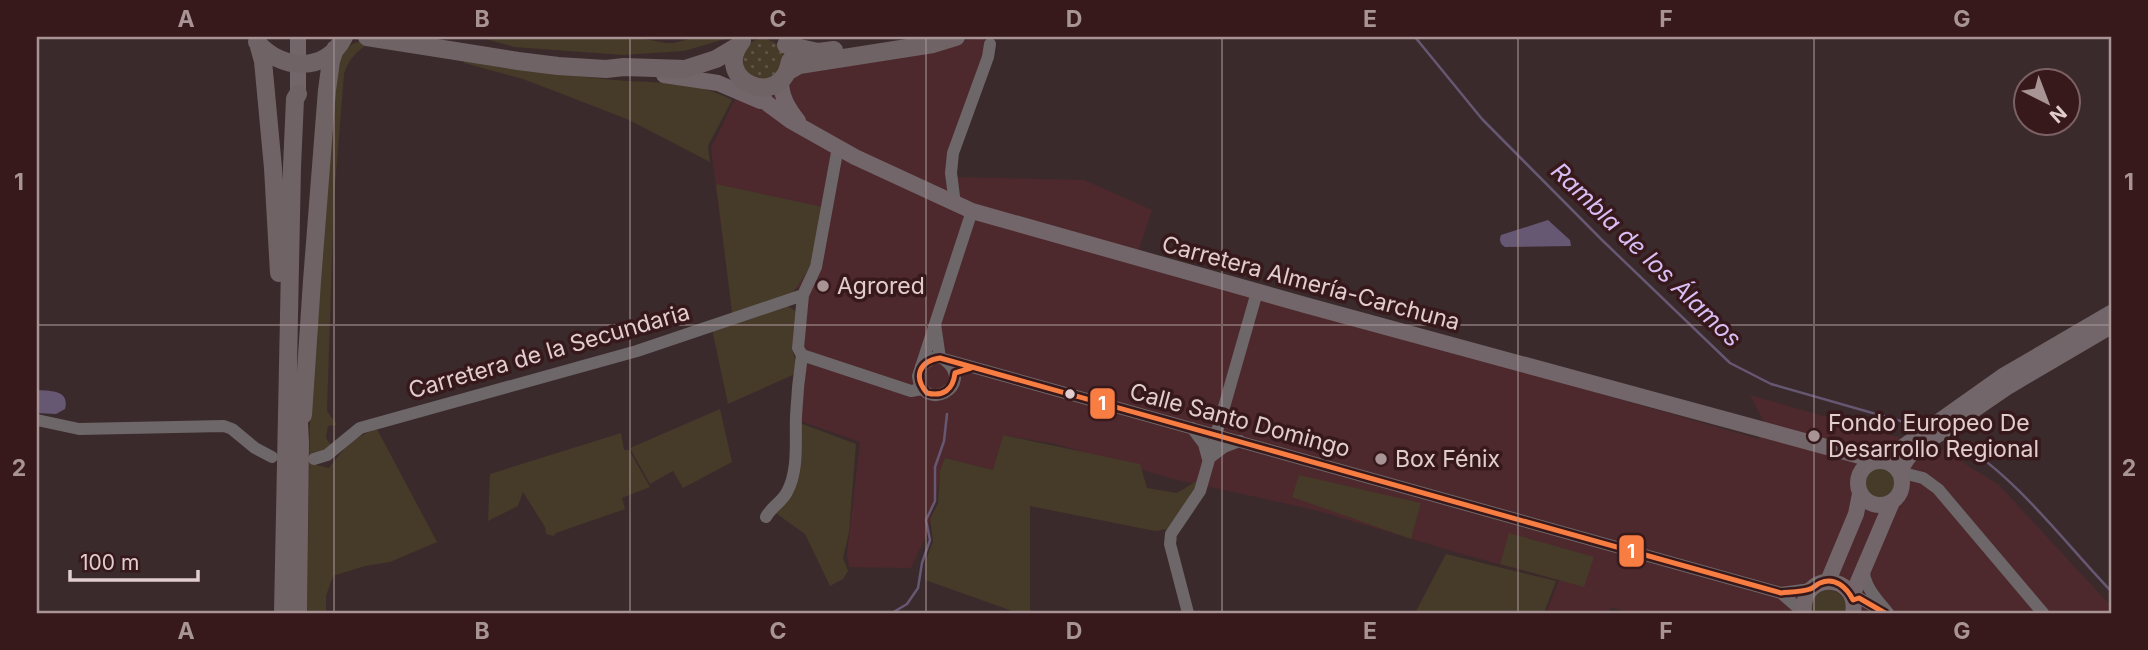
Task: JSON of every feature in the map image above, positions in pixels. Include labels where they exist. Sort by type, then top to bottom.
[{"type":"highway","points":[[256,40],[268,54],[295,64],[310,63],[323,58],[340,43],[366,37],[401,39],[558,66],[714,70],[766,88],[799,65],[933,44],[956,37]]},
{"type":"highway","points":[[782,41],[818,52],[935,37]]},
{"type":"highway","points":[[256,40],[263,61],[273,169],[279,264],[283,415],[293,438]]},
{"type":"highway","points":[[742,41],[734,61],[744,80]]},
{"type":"highway","points":[[685,69],[716,59],[742,41]]},
{"type":"highway","points":[[782,41],[789,53],[784,76]]},
{"type":"highway","points":[[283,613],[293,438],[326,103],[331,61],[340,43]]},
{"type":"highway","points":[[298,94],[295,99],[292,167],[293,438],[298,613]]},
{"type":"main road","points":[[298,37],[298,94]]},
{"type":"main road","points":[[606,69],[624,74],[671,76],[718,83],[768,104]]},
{"type":"main road","points":[[784,76],[783,97],[802,125]]},
{"type":"main road","points":[[744,80],[768,104]]},
{"type":"main road","name":"Carretera Almería-Carchuna","points":[[768,104],[791,121],[868,165],[972,211],[1257,292],[1880,461]]},
{"type":"main road","points":[[1828,582],[1856,514],[1859,487],[1865,467],[1925,437],[2011,371],[2111,313]]},
{"type":"main road","points":[[1942,425],[2111,326]]},
{"type":"main road","points":[[1899,472],[1925,437]]},
{"type":"main road","name":"Carretera Almería-Carchuna","points":[[1822,447],[1843,460],[1859,487]]},
{"type":"main road","points":[[1852,603],[1863,568],[1902,485],[1899,472],[1892,464],[1880,461]]},
{"type":"main road","points":[[1859,487],[1871,504],[1892,502]]},
{"type":"main road","points":[[1804,613],[1806,597],[1811,589],[1822,582],[1842,585],[1852,603]]},
{"type":"street","points":[[955,204],[951,173],[953,153],[988,57],[990,44]]},
{"type":"street","points":[[766,517],[786,495],[791,483],[802,355],[798,348],[803,295],[816,267],[838,147]]},
{"type":"street","points":[[922,389],[918,376],[920,366],[972,211]]},
{"type":"street","points":[[1188,613],[1170,544],[1171,534],[1200,491],[1257,292]]},
{"type":"street","name":"Carretera de la Secundaria","points":[[314,459],[327,455],[360,428],[636,351],[786,303],[803,295]]},
{"type":"street","points":[[935,321],[943,359]]},
{"type":"street","points":[[802,355],[911,391],[922,389],[933,395],[947,392],[955,381],[952,365],[943,359],[933,358],[920,366]]},
{"type":"street","name":"Calle Santo Domingo","points":[[943,359],[1781,593],[1811,589]]},
{"type":"street","points":[[955,373],[971,368]]},
{"type":"street","points":[[1208,459],[1204,444],[1192,428],[1210,423],[1222,412]]},
{"type":"street","points":[[1222,412],[1225,431],[1240,441]]},
{"type":"street","points":[[37,420],[79,429],[224,426],[272,457]]},
{"type":"street","points":[[1208,459],[1224,447],[1240,441]]},
{"type":"street","points":[[1914,451],[1913,465],[1917,475]]},
{"type":"street","points":[[1899,472],[1917,475],[1938,489],[2043,613]]},
{"type":"street","points":[[1863,568],[1867,586],[1886,613]]},
{"type":"street","name":"Calle Santo Domingo","points":[[1781,593],[1804,613]]},
{"type":"street","points":[[1852,603],[1859,597],[1886,613]]},
{"type":"shaded area","points":[[479,37],[635,37],[674,43],[691,37],[732,37],[684,51],[623,55],[514,47]]},
{"type":"shaded area","points":[[984,37],[988,59],[956,152],[954,177],[1084,180],[1152,210],[1135,261],[1759,439],[1764,422],[1750,395],[1943,450],[1999,485],[2111,606],[2111,613],[1631,613],[1610,607],[1608,613],[1546,613],[1559,580],[1315,510],[1173,479],[1056,444],[1003,435],[993,470],[945,458],[926,536],[911,568],[849,567],[847,554],[860,442],[795,419],[804,365],[799,288],[732,310],[711,148],[736,97],[799,68]]},
{"type":"shaded area","points":[[759,39],[775,43],[784,57],[776,77],[762,81],[744,70],[743,65],[743,55],[747,47]]},
{"type":"shaded area","points":[[364,41],[368,44],[353,57],[344,74],[334,198],[327,411],[337,425],[328,426],[326,438],[331,445],[321,452],[312,453],[312,464],[329,468],[350,444],[377,429],[437,542],[390,562],[333,576],[326,596],[326,613],[307,613],[310,412],[338,59],[349,47]]},
{"type":"shaded area","points":[[464,57],[577,76],[688,85],[732,100],[708,146],[710,162],[629,120],[523,79],[464,63]]},
{"type":"shaded area","points":[[716,184],[823,207],[810,268],[790,296],[735,314],[732,312]]},
{"type":"shaded area","points":[[1548,220],[1570,240],[1571,246],[1505,247],[1501,243],[1501,235]]},
{"type":"shaded area","points":[[787,306],[796,311],[792,350],[796,361],[795,374],[728,404],[712,329]]},
{"type":"shaded area","points":[[37,390],[53,391],[62,395],[65,398],[65,409],[56,414],[37,413]]},
{"type":"shaded area","points":[[720,409],[732,462],[683,488],[673,471],[650,484],[630,448]]},
{"type":"shaded area","points":[[800,423],[856,444],[849,532],[843,558],[848,571],[843,579],[830,586],[805,534],[774,512],[792,495]]},
{"type":"shaded area","points":[[621,433],[624,450],[629,450],[650,487],[622,498],[625,509],[554,536],[546,534],[545,527],[523,492],[518,506],[488,521],[490,474]]},
{"type":"shaded area","points":[[1003,435],[1140,464],[1147,488],[1177,493],[1195,482],[1199,483],[1168,529],[1155,531],[1030,506],[1030,613],[1018,613],[925,580],[925,563],[933,541],[930,519],[938,503],[940,471],[945,458],[993,470]]},
{"type":"shaded area","points":[[1880,467],[1891,472],[1896,483],[1891,494],[1880,499],[1869,494],[1864,483],[1869,472]]},
{"type":"shaded area","points":[[1299,475],[1421,503],[1411,539],[1292,497]]},
{"type":"shaded area","points":[[1509,533],[1594,557],[1584,587],[1500,564]]},
{"type":"shaded area","points":[[1446,554],[1556,581],[1544,613],[1415,613]]},
{"type":"shaded area","points":[[1825,589],[1842,596],[1845,603],[1844,613],[1812,613],[1814,598]]},
{"type":"waterway","name":"Rambla de los Álamos","points":[[1415,37],[1482,119],[1730,363],[1771,384],[1904,422]]},
{"type":"waterway","points":[[892,613],[907,604],[918,588],[922,563],[930,540],[926,520],[935,501],[935,467],[944,441],[947,414]]},
{"type":"waterway","name":"Rambla de los Álamos","points":[[1960,443],[1981,457],[2021,493],[2111,591]]},
{"type":"transit line","name":"1","points":[[971,368],[955,373],[952,384],[942,393],[927,393],[920,381],[923,366],[940,358],[1781,593],[1807,590],[1825,581],[1835,582],[1844,588],[1853,600],[1859,598],[1885,613]]},
{"type":"place","name":"Agrored","points":[[823,286]]},
{"type":"place","name":"Fondo Europeo De Desarrollo Regional","points":[[1814,436]]},
{"type":"place","name":"Box Fénix","points":[[1381,459]]}]
